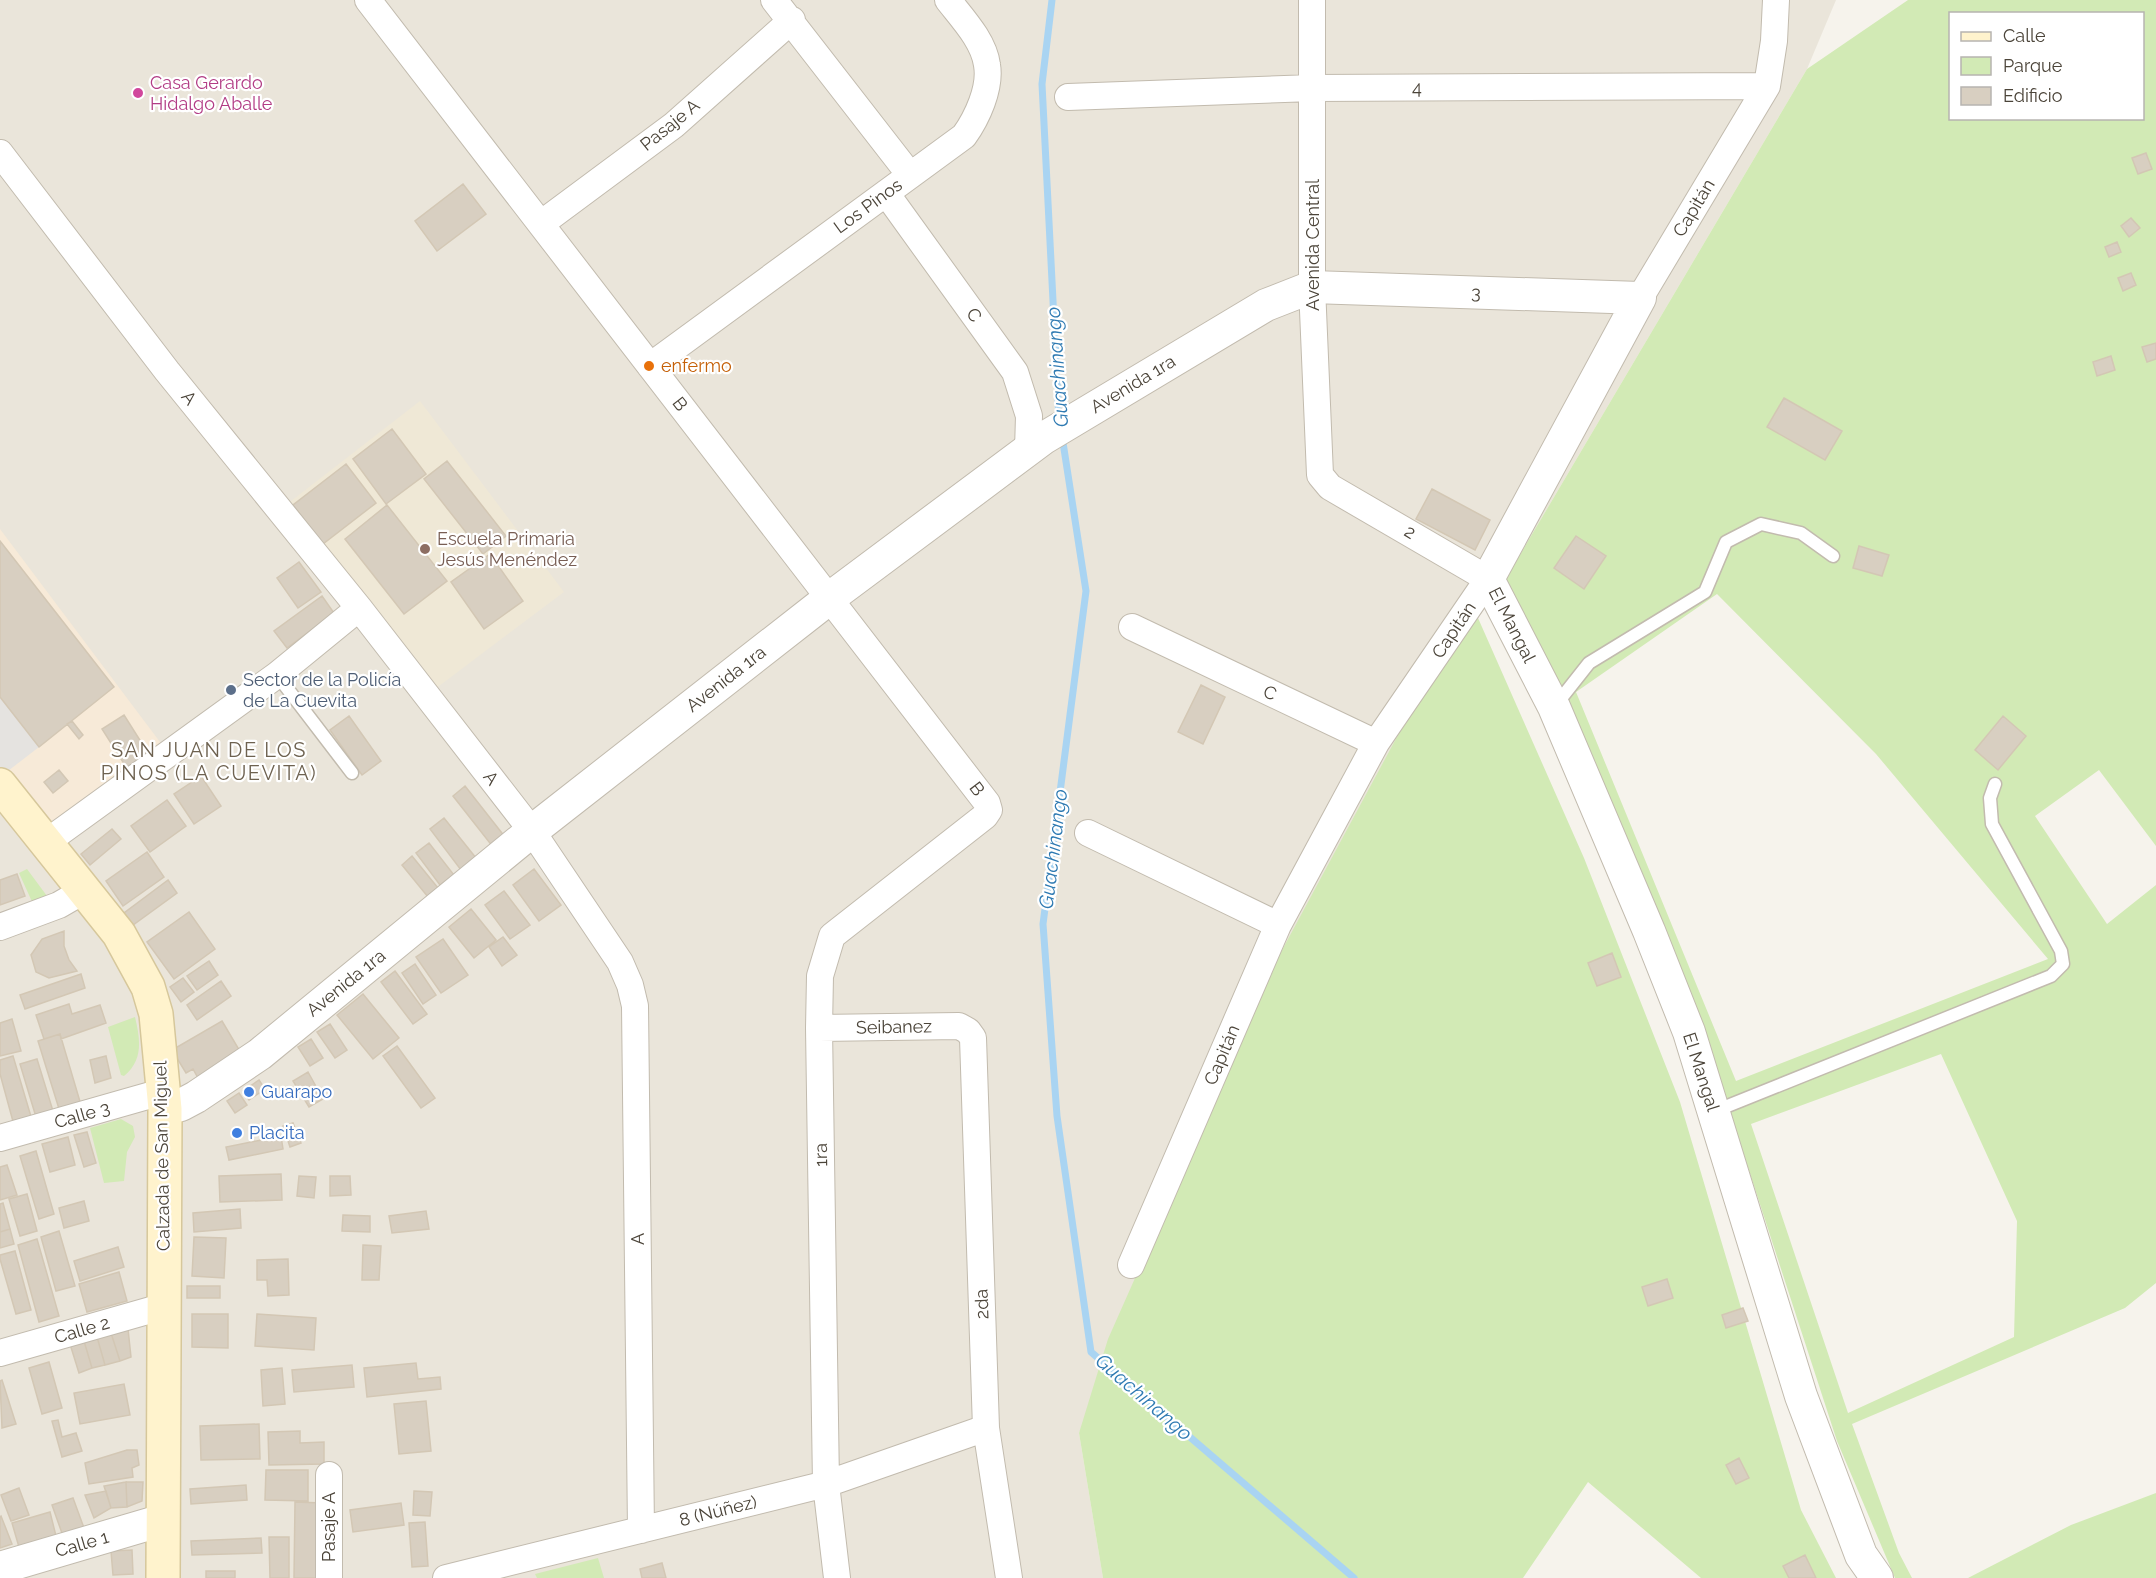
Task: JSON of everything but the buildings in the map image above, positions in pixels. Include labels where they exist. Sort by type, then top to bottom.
[{"type":"main road","name":"Calzada de San Miguel","points":[[0,785],[48,842],[119,934],[148,987],[156,1014],[165,1100],[163,1578]]},
{"type":"street","name":"B","points":[[368,0],[831,597],[987,803],[989,810]]},
{"type":"street","points":[[774,0],[792,20],[910,175]]},
{"type":"street","name":"Los Pinos","points":[[650,366],[964,136],[971,126],[985,91],[987,64],[973,34],[948,0]]},
{"type":"street","name":"Avenida Central","points":[[1312,0],[1312,287],[1320,475],[1330,488]]},
{"type":"street","name":"Capitán","points":[[1131,1265],[1278,925],[1376,743],[1488,579],[1640,298],[1767,86],[1774,41],[1776,0]]},
{"type":"street","name":"Pasaje A","points":[[542,223],[674,125],[792,20]]},
{"type":"street","name":"4","points":[[1068,97],[1313,88],[1767,86]]},
{"type":"street","name":"A","points":[[0,153],[167,371],[359,609],[532,831],[620,962],[630,985],[635,1006],[641,1530]]},
{"type":"street","name":"C","points":[[886,193],[1015,372],[1036,444]]},
{"type":"street","name":"3","points":[[1312,287],[1640,298]]},
{"type":"street","name":"Avenida 1ra","points":[[165,1100],[195,1097],[260,1054],[532,831],[831,597],[1036,444],[1266,305],[1312,287]]},
{"type":"street","name":"2","points":[[1330,488],[1488,579]]},
{"type":"street","name":"El Mangal","points":[[1488,579],[1554,707],[1649,931],[1689,1032],[1801,1396],[1861,1555],[1877,1578]]},
{"type":"street","points":[[48,842],[278,675],[359,609]]},
{"type":"street","name":"C","points":[[1132,627],[1376,743]]},
{"type":"street","name":"1ra","points":[[837,1578],[826,1484],[820,976],[832,936],[985,816],[989,810]]},
{"type":"street","points":[[1088,833],[1278,925]]},
{"type":"street","points":[[0,927],[59,905],[85,890]]},
{"type":"street","name":"Seibanez","points":[[819,1028],[959,1026],[968,1031]]},
{"type":"street","name":"2da","points":[[968,1031],[973,1038],[986,1428],[1009,1578]]},
{"type":"street","name":"Calle 3","points":[[0,1138],[165,1100]]},
{"type":"street","name":"Calle 2","points":[[0,1353],[165,1306]]},
{"type":"street","name":"8 (Núñez)","points":[[446,1578],[826,1484],[986,1428]]},
{"type":"street","name":"Pasaje A","points":[[329,1475],[329,1578]]},
{"type":"street","name":"Calle 1","points":[[0,1568],[163,1520]]},
{"type":"lane","points":[[1554,707],[1589,663],[1705,592],[1726,542],[1761,524],[1801,533],[1833,556]]},
{"type":"lane","points":[[278,675],[352,773]]},
{"type":"lane","points":[[1713,1112],[2050,976],[2063,964],[2061,951],[1992,824],[1990,798],[1995,784]]},
{"type":"shaded area","points":[[0,0],[1836,0],[1807,69],[1505,580],[1478,618],[1468,622],[1079,1433],[1103,1578],[0,1578]]},
{"type":"shaded area","name":"Escuela Primaria Jesús Menéndez","points":[[420,401],[564,592],[431,692],[286,505]]},
{"type":"shaded area","points":[[0,529],[166,750],[48,838],[0,775]]},
{"type":"shaded area","points":[[0,697],[39,747],[4,774],[0,768]]},
{"type":"green space","points":[[1908,0],[2156,0],[2156,846],[2099,770],[2035,816],[2107,924],[2156,885],[2156,1283],[2125,1308],[1852,1424],[1899,1553],[1912,1578],[1895,1578],[1837,1441],[1699,1017],[1505,580],[1807,69]],"holes":[[[1717,594],[1876,754],[2048,959],[1736,1081],[1576,692]],[[1941,1054],[2017,1221],[2014,1337],[1848,1413],[1751,1124]]]},
{"type":"green space","points":[[1478,618],[1584,858],[1680,1102],[1801,1510],[1836,1578],[1701,1578],[1588,1482],[1523,1578],[1103,1578],[1079,1433],[1108,1339],[1274,965],[1412,709],[1468,622]]},
{"type":"green space","points":[[27,869],[47,896],[34,906],[19,873]]},
{"type":"green space","points":[[135,1017],[139,1041],[138,1056],[124,1076],[121,1075],[108,1027]]},
{"type":"green space","points":[[121,1119],[133,1126],[135,1137],[127,1152],[124,1181],[104,1183],[90,1128]]},
{"type":"green space","points":[[2156,1493],[2156,1578],[1968,1578],[2071,1525]]},
{"type":"green space","points":[[598,1558],[604,1578],[537,1578],[535,1574]]},
{"type":"waterway","name":"Guachinango","points":[[1052,0],[1042,84],[1059,419]]},
{"type":"waterway","name":"Guachinango","points":[[1062,436],[1086,591],[1043,924],[1057,1116],[1091,1352],[1354,1578]]},
{"type":"place","name":"Casa Gerardo Hidalgo Aballe","points":[[138,93]]},
{"type":"place","name":"enfermo","points":[[649,366]]},
{"type":"place","name":"Escuela Primaria Jesús Menéndez","points":[[425,549]]},
{"type":"place","name":"Sector de la Policía de La Cuevita","points":[[231,690]]},
{"type":"place","name":"Guarapo","points":[[249,1092]]},
{"type":"place","name":"Placita","points":[[237,1133]]},
{"type":"district","name":"SAN JUAN DE LOS PINOS (LA CUEVITA)","points":[[209,762]]}]
